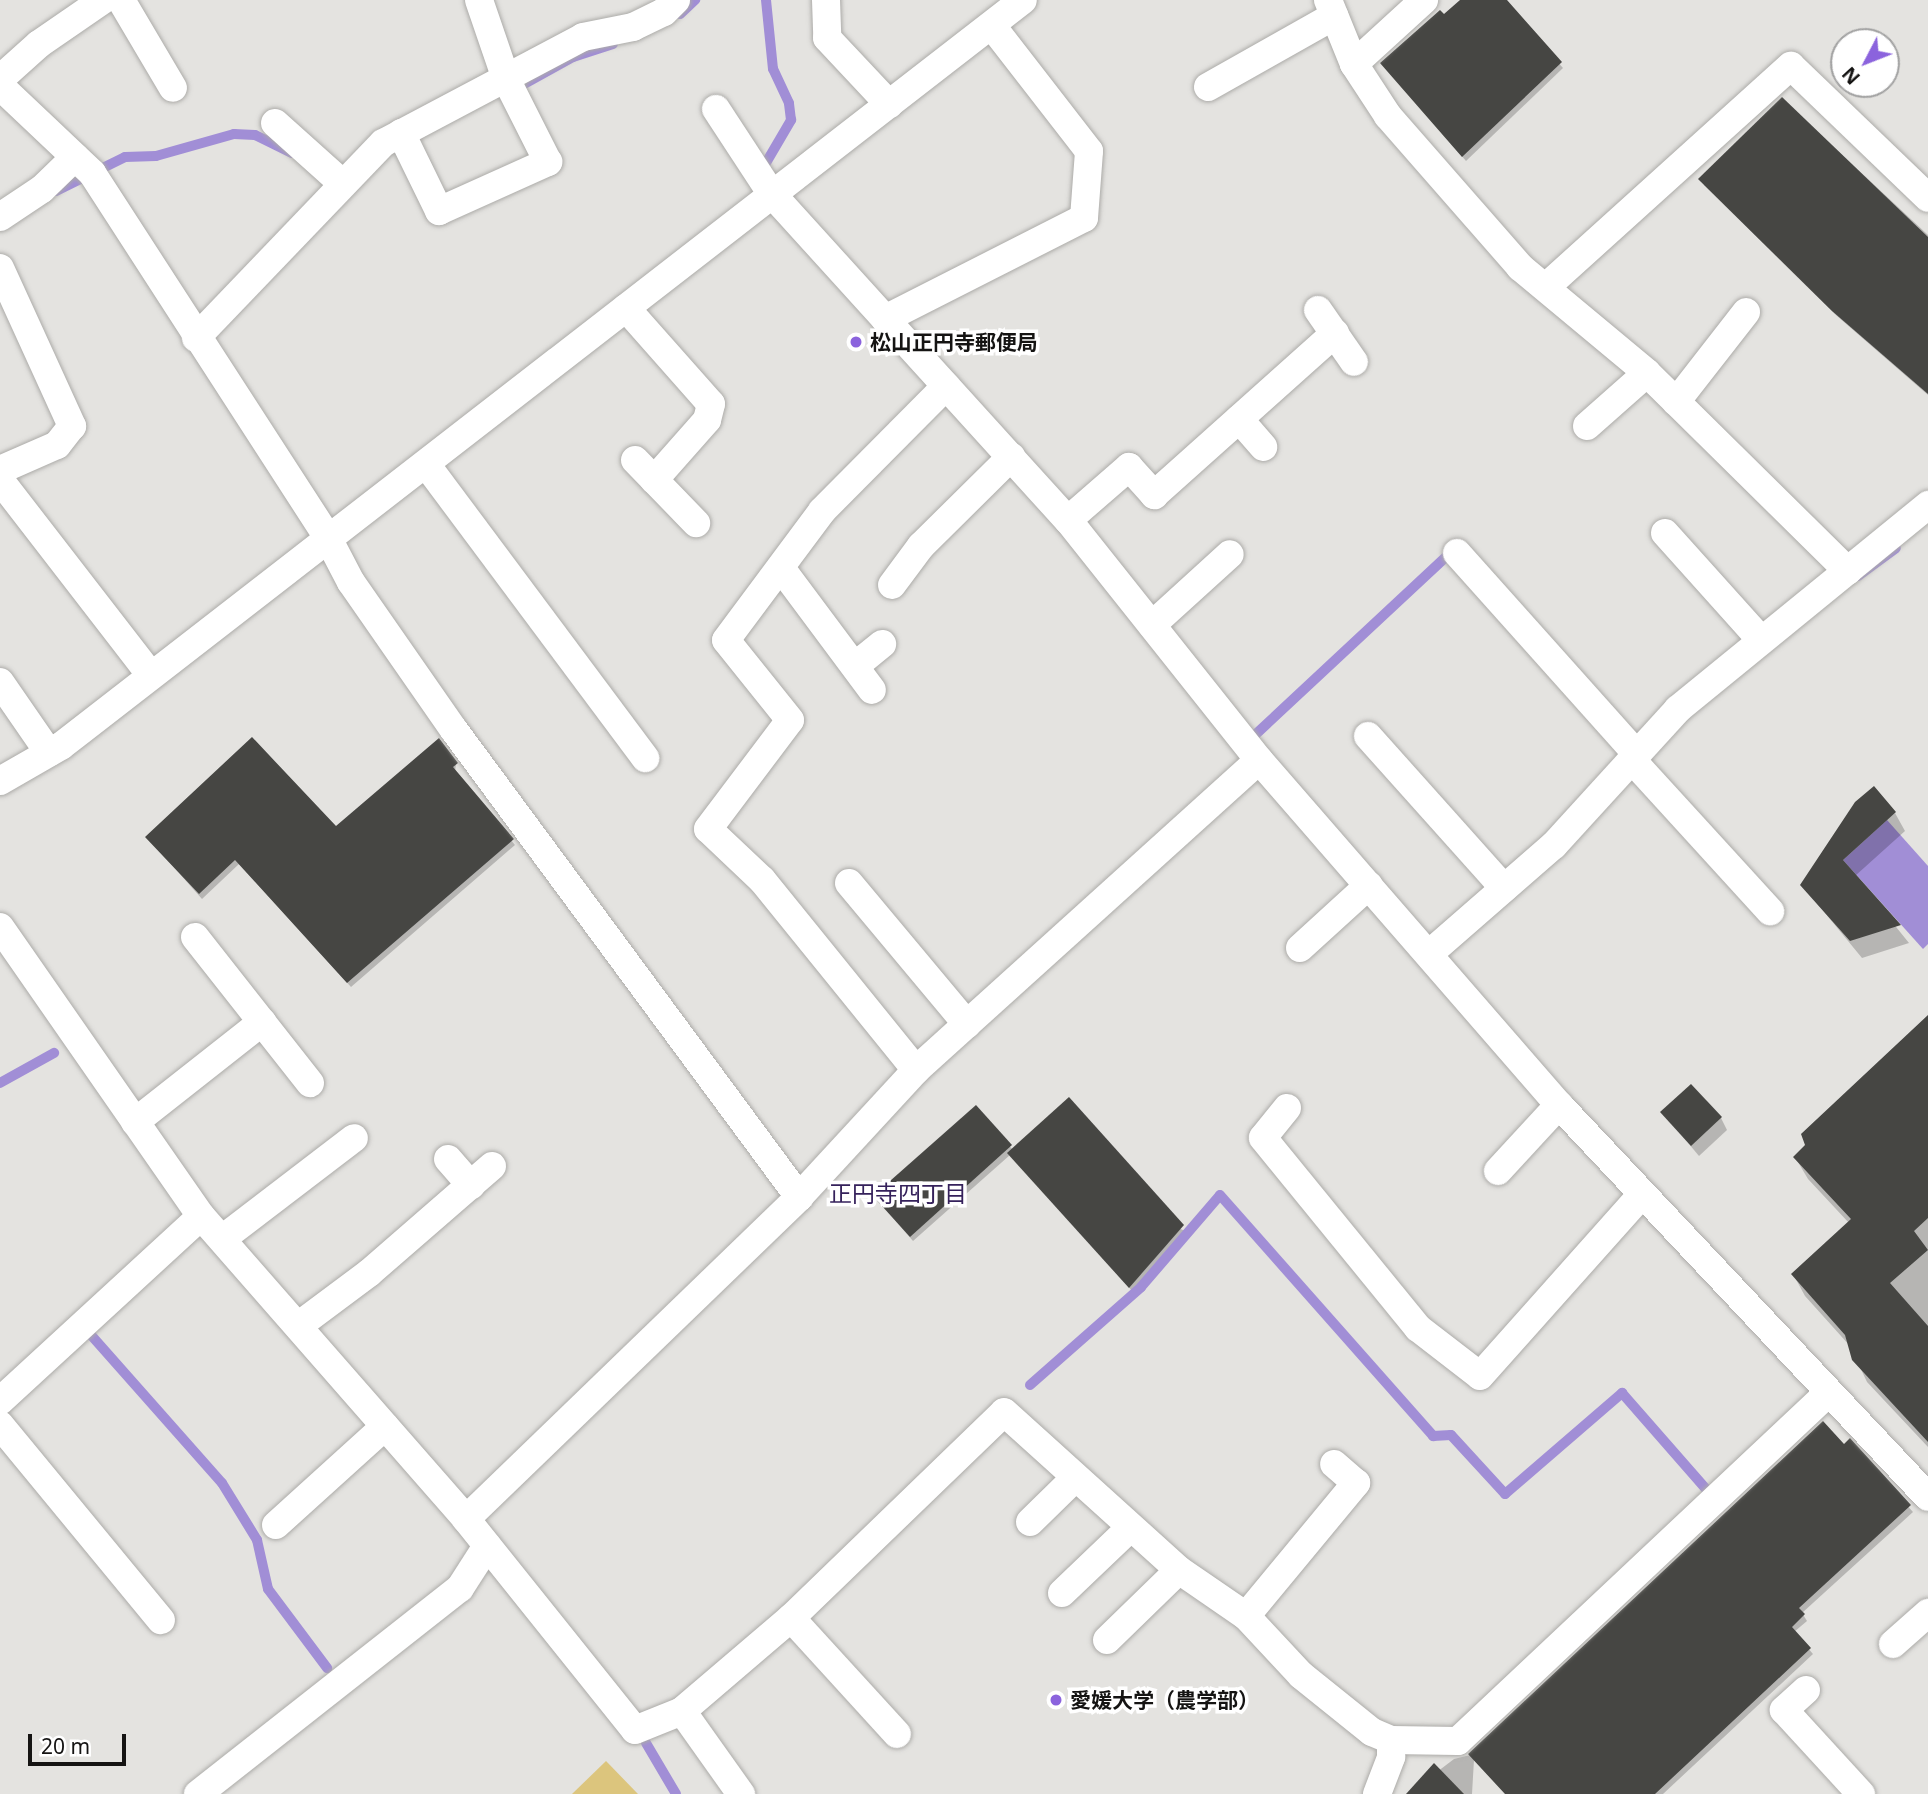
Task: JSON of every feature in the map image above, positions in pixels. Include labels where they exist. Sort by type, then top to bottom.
[{"type":"street","points":[[0,79],[39,44],[103,0]]},
{"type":"street","points":[[121,0],[173,89]]},
{"type":"street","points":[[401,134],[439,211],[548,162],[506,79],[479,0]]},
{"type":"street","points":[[197,338],[383,143],[583,37],[633,27],[664,12],[676,0]]},
{"type":"street","points":[[826,0],[827,38],[889,104]]},
{"type":"street","points":[[0,781],[49,753],[329,540],[771,193],[1023,0]]},
{"type":"street","points":[[1354,64],[1424,0]]},
{"type":"street","points":[[1208,87],[1331,8],[1354,64],[1413,146],[1520,267],[1647,373],[1848,571]]},
{"type":"street","points":[[885,319],[1084,218],[1089,151],[992,26]]},
{"type":"street","points":[[1546,287],[1791,66],[1928,198]]},
{"type":"street","points":[[0,86],[92,173],[329,540],[351,582],[454,730],[799,1197]]},
{"type":"street","points":[[716,109],[771,193],[1068,520],[1259,760],[1430,953],[1559,1105],[1928,1497]]},
{"type":"street","points":[[275,123],[343,184]]},
{"type":"street","points":[[0,217],[42,189],[75,157]]},
{"type":"street","points":[[0,268],[72,426],[57,444],[0,470]]},
{"type":"street","points":[[626,308],[711,404],[707,420],[644,470],[696,523]]},
{"type":"street","points":[[1318,310],[1354,362]]},
{"type":"street","points":[[1676,402],[1746,312]]},
{"type":"street","points":[[1068,520],[1129,467],[1154,495],[1335,333]]},
{"type":"street","points":[[1587,426],[1647,373]]},
{"type":"street","points":[[916,1070],[762,880],[708,830],[790,720],[726,640],[822,511],[946,386]]},
{"type":"street","points":[[1240,419],[1263,447]]},
{"type":"street","points":[[892,585],[921,546],[1011,457]]},
{"type":"street","points":[[426,464],[645,758]]},
{"type":"street","points":[[0,480],[150,674]]},
{"type":"street","points":[[1430,953],[1553,845],[1678,709],[1760,639],[1928,505]]},
{"type":"street","points":[[1665,533],[1760,639]]},
{"type":"street","points":[[1457,553],[1770,911]]},
{"type":"street","points":[[1152,625],[1230,554]]},
{"type":"street","points":[[781,568],[872,690]]},
{"type":"street","points":[[855,666],[882,644]]},
{"type":"street","points":[[0,682],[49,753]]},
{"type":"street","points":[[1368,736],[1504,888]]},
{"type":"street","points":[[466,1518],[799,1197],[916,1070],[1259,760]]},
{"type":"street","points":[[849,883],[967,1024]]},
{"type":"street","points":[[1300,948],[1369,885]]},
{"type":"street","points":[[0,927],[201,1216],[466,1518],[635,1730],[682,1711],[791,1618],[1004,1412],[1179,1570],[1246,1616],[1301,1675],[1372,1732],[1391,1740],[1458,1741],[1828,1393]]},
{"type":"street","points":[[195,937],[310,1083]]},
{"type":"street","points":[[135,1122],[262,1022]]},
{"type":"street","points":[[1498,1171],[1559,1105]]},
{"type":"street","points":[[1287,1108],[1263,1138],[1418,1328],[1480,1376],[1641,1195]]},
{"type":"street","points":[[222,1239],[354,1138]]},
{"type":"street","points":[[448,1159],[471,1185]]},
{"type":"street","points":[[298,1326],[369,1273],[492,1166]]},
{"type":"street","points":[[0,1401],[201,1216]]},
{"type":"street","points":[[0,1425],[160,1620]]},
{"type":"street","points":[[276,1525],[385,1426]]},
{"type":"street","points":[[1246,1616],[1356,1483],[1335,1464]]},
{"type":"street","points":[[1031,1522],[1076,1477]]},
{"type":"street","points":[[1062,1593],[1131,1527]]},
{"type":"street","points":[[198,1794],[460,1588],[487,1546]]},
{"type":"street","points":[[1107,1640],[1179,1570]]},
{"type":"street","points":[[1893,1644],[1928,1613]]},
{"type":"street","points":[[791,1618],[897,1734]]},
{"type":"street","points":[[1806,1690],[1784,1710],[1861,1794]]},
{"type":"street","points":[[682,1711],[741,1794]]},
{"type":"street","points":[[1377,1794],[1391,1757],[1391,1740]]},
{"type":"shaded area","points":[[1887,820],[1928,866],[1928,944],[1923,949],[1843,860]]},
{"type":"shaded area","points":[[606,1761],[638,1794],[572,1794]]},
{"type":"building","points":[[1460,0],[1507,0],[1562,62],[1462,157],[1380,63],[1440,10],[1444,14]]},
{"type":"building","points":[[1782,97],[1928,237],[1928,394],[1832,311],[1698,179]]},
{"type":"building","points":[[252,737],[336,826],[439,738],[458,763],[453,767],[514,839],[347,983],[235,860],[199,894],[145,837]]},
{"type":"building","points":[[1874,786],[1896,812],[1843,860],[1901,925],[1850,941],[1800,885],[1855,802]]},
{"type":"building","points":[[1928,1015],[1928,1218],[1914,1231],[1928,1250],[1890,1283],[1928,1326],[1928,1442],[1852,1360],[1845,1335],[1791,1274],[1851,1219],[1793,1157],[1805,1145],[1801,1134]]},
{"type":"building","points":[[1691,1084],[1722,1117],[1691,1146],[1660,1112]]},
{"type":"building","points":[[1069,1097],[1184,1225],[1129,1288],[1007,1153]]},
{"type":"building","points":[[976,1105],[1012,1145],[910,1237],[873,1196]]},
{"type":"building","points":[[1823,1421],[1844,1444],[1850,1438],[1911,1505],[1799,1608],[1805,1614],[1792,1627],[1811,1648],[1655,1794],[1505,1794],[1468,1754]]},
{"type":"building","points":[[1434,1763],[1464,1794],[1406,1794]]},
{"type":"waterway","points":[[680,14],[695,0]]},
{"type":"waterway","points":[[763,168],[791,120],[789,103],[773,69],[766,0]]},
{"type":"waterway","points":[[513,90],[573,57],[613,44]]},
{"type":"waterway","points":[[56,191],[125,157],[156,156],[234,134],[255,135],[292,153]]},
{"type":"waterway","points":[[1858,576],[1896,548]]},
{"type":"waterway","points":[[1256,734],[1447,556]]},
{"type":"waterway","points":[[0,1083],[54,1053]]},
{"type":"waterway","points":[[1030,1385],[1141,1287],[1220,1195],[1433,1436],[1451,1435],[1505,1494],[1622,1393],[1714,1498]]},
{"type":"waterway","points":[[91,1335],[222,1483],[257,1540],[268,1589],[327,1668]]},
{"type":"waterway","points":[[646,1743],[676,1794]]},
{"type":"place","name":"松山正円寺郵便局","points":[[856,342]]},
{"type":"place","name":"愛媛大学（農学部）","points":[[1056,1700]]},
{"type":"district","name":"正円寺四丁目","points":[[898,1193]]}]
